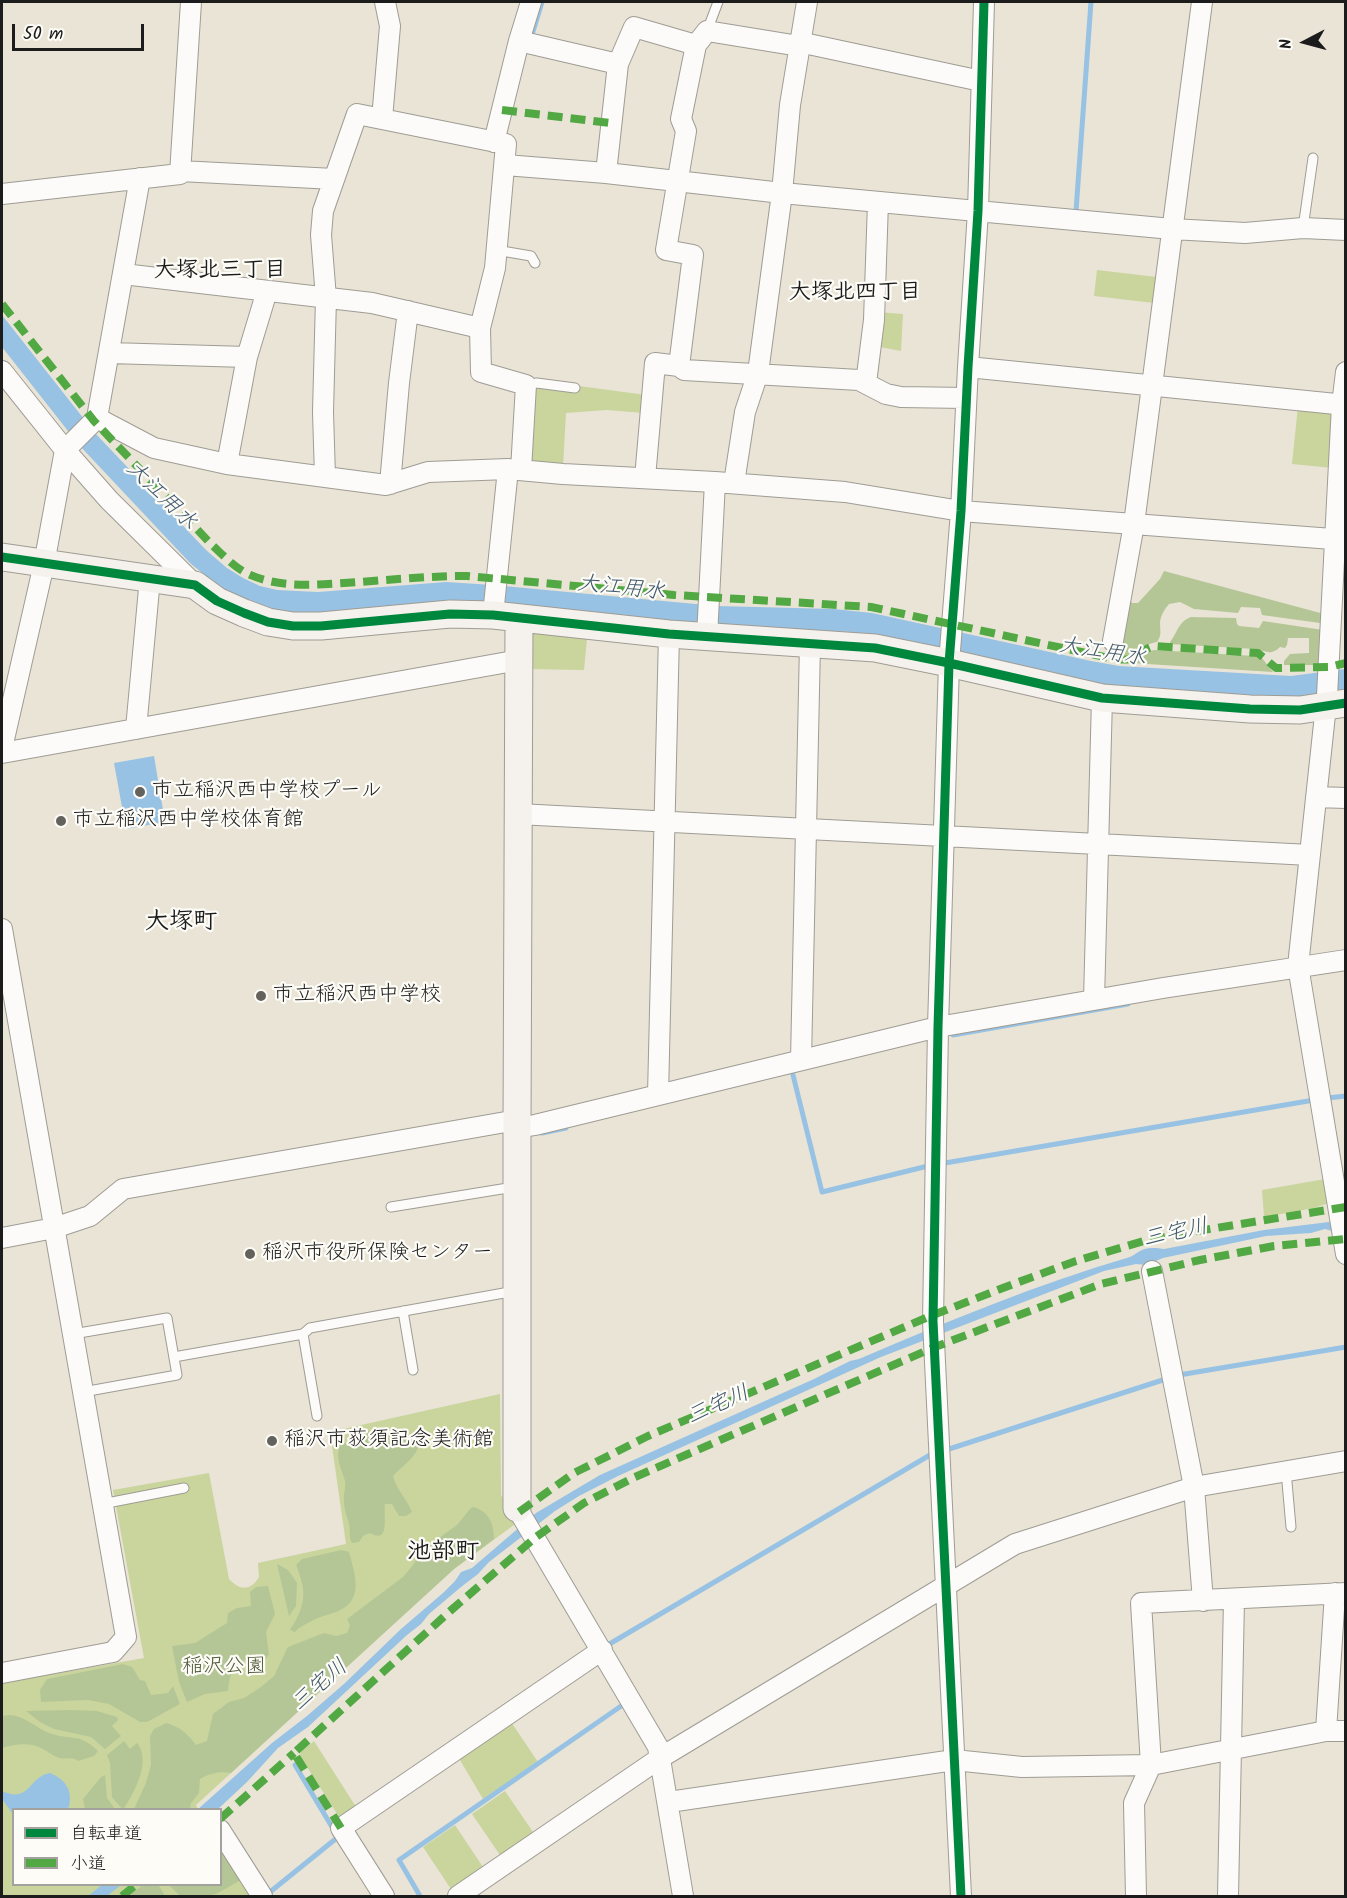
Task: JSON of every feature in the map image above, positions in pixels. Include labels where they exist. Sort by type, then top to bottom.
[{"type":"street","points":[[2,194],[180,174],[191,2]]},
{"type":"street","points":[[382,119],[390,26],[385,2]]},
{"type":"street","points":[[494,142],[531,2]]},
{"type":"street","points":[[707,633],[724,483],[758,373],[782,193],[790,105],[807,2]]},
{"type":"street","points":[[961,1896],[933,1320],[938,1027],[950,658],[978,211],[984,2]]},
{"type":"street","points":[[1113,641],[1134,524],[1202,2]]},
{"type":"street","points":[[606,173],[618,64],[633,27],[702,38],[799,44],[981,81]]},
{"type":"street","points":[[680,366],[693,255],[666,250],[686,131],[681,119],[702,38]]},
{"type":"street","points":[[519,41],[618,64]]},
{"type":"street","points":[[325,477],[323,412],[326,298],[321,235],[323,211],[357,114],[506,144],[495,268],[480,328],[481,372],[526,385],[515,469],[496,581],[502,614],[519,660],[517,1291],[520,1512],[658,1746],[683,1896]]},
{"type":"street","points":[[505,165],[1172,229],[1245,233],[1303,228],[1346,230]]},
{"type":"street","points":[[180,171],[334,179]]},
{"type":"street","points":[[2,748],[8,691],[44,564],[68,446],[95,420],[140,178]]},
{"type":"street","points":[[866,383],[874,320],[878,202]]},
{"type":"street","points":[[123,274],[372,303],[480,328]]},
{"type":"street","points":[[227,464],[247,357],[267,291]]},
{"type":"street","points":[[390,484],[408,311]]},
{"type":"street","points":[[109,353],[247,357]]},
{"type":"street","points":[[645,478],[655,363],[680,366],[684,370],[859,380],[886,394],[901,397],[966,398]]},
{"type":"street","points":[[968,367],[1343,405]]},
{"type":"street","points":[[2,371],[68,446],[109,500],[195,585],[217,601],[268,622],[293,626],[321,626],[450,614],[502,614],[669,634],[707,633],[874,648],[950,658],[1102,698],[1250,709],[1300,710],[1333,702]]},
{"type":"street","points":[[1344,1245],[1298,966],[1316,797],[1333,702],[1329,669],[1340,539],[1343,405],[1346,372]]},
{"type":"street","points":[[95,420],[154,448],[227,464],[386,485],[428,472],[515,469],[845,492],[961,511],[1340,539]]},
{"type":"street","points":[[2,557],[195,585]]},
{"type":"street","points":[[136,729],[150,579]]},
{"type":"street","points":[[658,1095],[669,634]]},
{"type":"street","points":[[801,1060],[810,644]]},
{"type":"street","points":[[2,753],[519,660]]},
{"type":"street","points":[[1094,1000],[1102,698]]},
{"type":"street","points":[[1316,797],[1346,798]]},
{"type":"street","points":[[518,814],[1310,855]]},
{"type":"street","points":[[2,929],[126,1637],[113,1652],[2,1673]]},
{"type":"street","points":[[2,1238],[54,1228],[90,1216],[123,1189],[517,1124],[536,1125],[938,1027],[1298,966],[1346,960]]},
{"type":"street","points":[[1152,1270],[1194,1487],[1203,1601]]},
{"type":"street","points":[[458,1896],[660,1758],[1015,1545],[1194,1487],[1346,1461]]},
{"type":"street","points":[[669,1802],[954,1760],[1022,1767],[1151,1765],[1336,1731],[1340,1593],[1142,1603],[1151,1765],[1134,1803],[1136,1896]]},
{"type":"street","points":[[1228,1896],[1234,1599]]},
{"type":"street","points":[[384,1896],[341,1828],[602,1650]]},
{"type":"street","points":[[222,1833],[261,1896]]},
{"type":"lane","points":[[702,38],[718,2]]},
{"type":"lane","points":[[1303,228],[1313,158]]},
{"type":"lane","points":[[496,250],[531,256],[535,262]]},
{"type":"lane","points":[[526,385],[537,383],[575,387]]},
{"type":"lane","points":[[391,1207],[517,1187]]},
{"type":"lane","points":[[174,1357],[303,1334],[310,1328],[517,1291]]},
{"type":"lane","points":[[403,1311],[413,1370]]},
{"type":"lane","points":[[73,1335],[167,1318],[177,1375],[82,1392]]},
{"type":"lane","points":[[303,1334],[317,1416]]},
{"type":"lane","points":[[1286,1471],[1291,1527]]},
{"type":"lane","points":[[102,1504],[184,1488]]},
{"type":"green space","points":[[1097,270],[1157,277],[1154,303],[1094,296]]},
{"type":"green space","points":[[877,312],[903,314],[901,351],[875,346]]},
{"type":"green space","points":[[538,386],[578,392],[579,386],[646,395],[644,413],[607,410],[566,413],[563,466],[531,463],[531,393]]},
{"type":"green space","points":[[1298,406],[1326,409],[1335,418],[1333,468],[1292,464]]},
{"type":"green space","points":[[1164,571],[1324,614],[1323,620],[1320,623],[1262,615],[1260,608],[1241,607],[1238,613],[1194,609],[1180,602],[1169,604],[1164,610],[1160,619],[1160,635],[1157,642],[1121,656],[1117,645],[1130,599],[1132,603],[1138,603],[1160,579]]},
{"type":"green space","points":[[1191,617],[1236,618],[1239,626],[1259,628],[1263,621],[1323,630],[1322,665],[1284,665],[1284,661],[1290,654],[1309,653],[1309,638],[1288,638],[1285,648],[1280,647],[1271,652],[1170,644],[1181,624]]},
{"type":"green space","points":[[534,633],[587,639],[584,670],[526,669],[526,640]]},
{"type":"green space","points":[[1154,650],[1255,656],[1262,658],[1273,672],[1132,663],[1144,653]]},
{"type":"green space","points":[[1325,1179],[1329,1203],[1264,1217],[1262,1190]]},
{"type":"green space","name":"稲沢公園","points":[[500,1394],[501,1495],[518,1522],[454,1569],[196,1805],[198,1808],[12,1808],[12,1886],[222,1886],[222,1845],[253,1894],[249,1896],[2,1896],[2,1683],[144,1658],[113,1490],[209,1473],[229,1579],[237,1586],[249,1587],[259,1577],[258,1563],[346,1544],[330,1432]]},
{"type":"green space","points":[[364,1429],[379,1435],[400,1432],[412,1437],[418,1448],[393,1476],[412,1512],[406,1516],[399,1516],[392,1504],[385,1504],[385,1527],[381,1535],[370,1533],[363,1536],[359,1542],[352,1543],[344,1507],[345,1481],[338,1454],[340,1444],[353,1444]]},
{"type":"green space","points":[[473,1507],[487,1515],[493,1528],[494,1539],[454,1569],[231,1773],[215,1773],[200,1779],[199,1793],[191,1803],[190,1808],[134,1808],[151,1765],[150,1736],[154,1729],[166,1723],[183,1731],[196,1745],[207,1741],[213,1714],[229,1702],[244,1698],[274,1676],[288,1647],[324,1633],[336,1636],[347,1633],[350,1625],[347,1619],[403,1577],[421,1551],[457,1525]]},
{"type":"green space","points":[[341,1550],[349,1552],[354,1570],[356,1586],[351,1601],[336,1612],[313,1620],[295,1632],[290,1630],[302,1606],[303,1598],[302,1583],[296,1565],[302,1559]]},
{"type":"green space","points":[[277,1564],[288,1570],[297,1583],[296,1606],[289,1616]]},
{"type":"green space","points":[[268,1586],[275,1614],[266,1632],[269,1654],[264,1662],[243,1660],[232,1673],[228,1691],[205,1694],[187,1702],[179,1682],[172,1646],[195,1643],[227,1623],[228,1613],[237,1608],[251,1606],[250,1592],[256,1587]]},
{"type":"green space","points":[[123,1664],[132,1667],[140,1680],[145,1681],[151,1695],[168,1693],[173,1686],[180,1704],[147,1722],[140,1722],[109,1704],[88,1700],[41,1702],[40,1690],[47,1679]]},
{"type":"green space","points":[[26,1711],[97,1711],[117,1717],[118,1720],[112,1726],[121,1736],[105,1749],[91,1737],[54,1729]]},
{"type":"green space","points":[[10,1715],[21,1718],[49,1733],[85,1741],[98,1751],[94,1756],[78,1761],[58,1757],[33,1745],[2,1748],[2,1716]]},
{"type":"green space","points":[[509,1719],[538,1762],[483,1799],[457,1755]]},
{"type":"green space","points":[[124,1741],[130,1749],[137,1743],[141,1750],[143,1759],[140,1777],[124,1808],[121,1808],[112,1797],[110,1763],[107,1755]]},
{"type":"green space","points":[[314,1741],[358,1810],[341,1820],[300,1756],[301,1752]]},
{"type":"green space","points":[[105,1775],[107,1798],[114,1808],[85,1808],[83,1799]]},
{"type":"green space","points":[[505,1791],[535,1835],[502,1858],[472,1814]]},
{"type":"green space","points":[[455,1825],[485,1870],[453,1892],[423,1847]]},
{"type":"green space","points":[[222,1845],[243,1879],[216,1894],[180,1896],[170,1886],[222,1886]]},
{"type":"green space","points":[[142,1886],[159,1886],[165,1896],[128,1896]]},
{"type":"water","points":[[2,315],[95,433],[206,550],[227,568],[260,586],[277,590],[318,592],[446,582],[717,606],[834,609],[872,613],[1119,666],[1291,676],[1345,669],[1345,690],[1288,698],[1117,687],[1073,680],[939,649],[852,632],[697,625],[293,614],[273,611],[225,591],[191,564],[79,445],[2,347]]},
{"type":"water","name":"市立稲沢西中学校プール","points":[[154,756],[165,822],[126,829],[114,763]]},
{"type":"water","points":[[1345,1220],[1345,1230],[1325,1229],[1311,1233],[1266,1236],[1163,1258],[1146,1265],[1136,1264],[1104,1271],[881,1357],[618,1476],[579,1496],[555,1511],[489,1562],[478,1574],[429,1614],[421,1624],[308,1727],[278,1748],[219,1808],[199,1808],[272,1743],[345,1683],[401,1629],[443,1593],[461,1572],[472,1568],[536,1513],[600,1475],[850,1361],[993,1304],[1130,1257],[1144,1249],[1164,1249],[1264,1230]]},
{"type":"water","points":[[50,1773],[64,1782],[70,1795],[69,1807],[12,1808],[12,1813],[2,1799],[2,1791],[11,1794],[24,1792],[43,1775]]},
{"type":"water","points":[[100,1886],[120,1886],[107,1896],[88,1896]]},
{"type":"waterway","points":[[531,38],[542,2]]},
{"type":"waterway","points":[[1076,211],[1091,2]]},
{"type":"waterway","points":[[953,1035],[1128,1004]]},
{"type":"waterway","points":[[792,1071],[822,1192],[928,1166]]},
{"type":"waterway","points":[[1327,1098],[1346,1096]]},
{"type":"waterway","points":[[945,1163],[1314,1100]]},
{"type":"waterway","points":[[542,1133],[566,1128]]},
{"type":"waterway","points":[[1179,1375],[1346,1347]]},
{"type":"waterway","points":[[949,1449],[1169,1378]]},
{"type":"waterway","points":[[606,1646],[930,1455]]},
{"type":"waterway","points":[[420,1896],[399,1860],[624,1704]]},
{"type":"waterway","points":[[270,1892],[338,1837],[295,1765]]},
{"type":"marked path","points":[[502,110],[610,123]]},
{"type":"marked path","points":[[2,304],[94,421],[229,561],[248,574],[262,579],[290,584],[318,585],[467,576],[674,595],[871,607],[1114,659],[1133,658],[1154,646],[1258,653],[1276,668],[1329,667],[1346,663]]},
{"type":"marked path","points":[[519,1512],[574,1473],[648,1436],[933,1315],[1016,1283],[1076,1261],[1144,1241],[1346,1207]]},
{"type":"marked path","points":[[341,1828],[294,1753],[449,1612],[536,1537],[584,1503],[635,1477],[935,1347],[1101,1284],[1200,1260],[1274,1246],[1346,1239]]},
{"type":"marked path","points":[[222,1817],[294,1753]]},
{"type":"marked path","points":[[122,1896],[134,1886]]},
{"type":"cycle path","points":[[961,1896],[933,1321],[938,1027],[949,663],[961,511],[978,211],[984,2]]},
{"type":"cycle path","points":[[2,557],[195,585],[217,601],[244,613],[268,622],[293,626],[321,626],[450,614],[493,615],[669,634],[875,648],[1102,698],[1250,709],[1300,710],[1346,703]]},
{"type":"place","name":"市立稲沢西中学校プール","points":[[140,792]]},
{"type":"place","name":"市立稲沢西中学校体育館","points":[[61,821]]},
{"type":"place","name":"市立稲沢西中学校","points":[[261,996]]},
{"type":"place","name":"稲沢市役所保険センター","points":[[250,1254]]},
{"type":"place","name":"稲沢市荻須記念美術館","points":[[272,1441]]},
{"type":"district","name":"大塚北三丁目","points":[[220,272]]},
{"type":"district","name":"大塚北四丁目","points":[[855,294]]},
{"type":"district","name":"大塚町","points":[[181,924]]},
{"type":"district","name":"池部町","points":[[443,1554]]},
{"type":"water label","name":"大江用水","points":[[160,497]]},
{"type":"water label","name":"大江用水","points":[[621,590]]},
{"type":"water label","name":"大江用水","points":[[1102,654]]},
{"type":"water label","name":"三宅川","points":[[1176,1235]]},
{"type":"water label","name":"三宅川","points":[[719,1407]]},
{"type":"water label","name":"三宅川","points":[[321,1687]]}]
